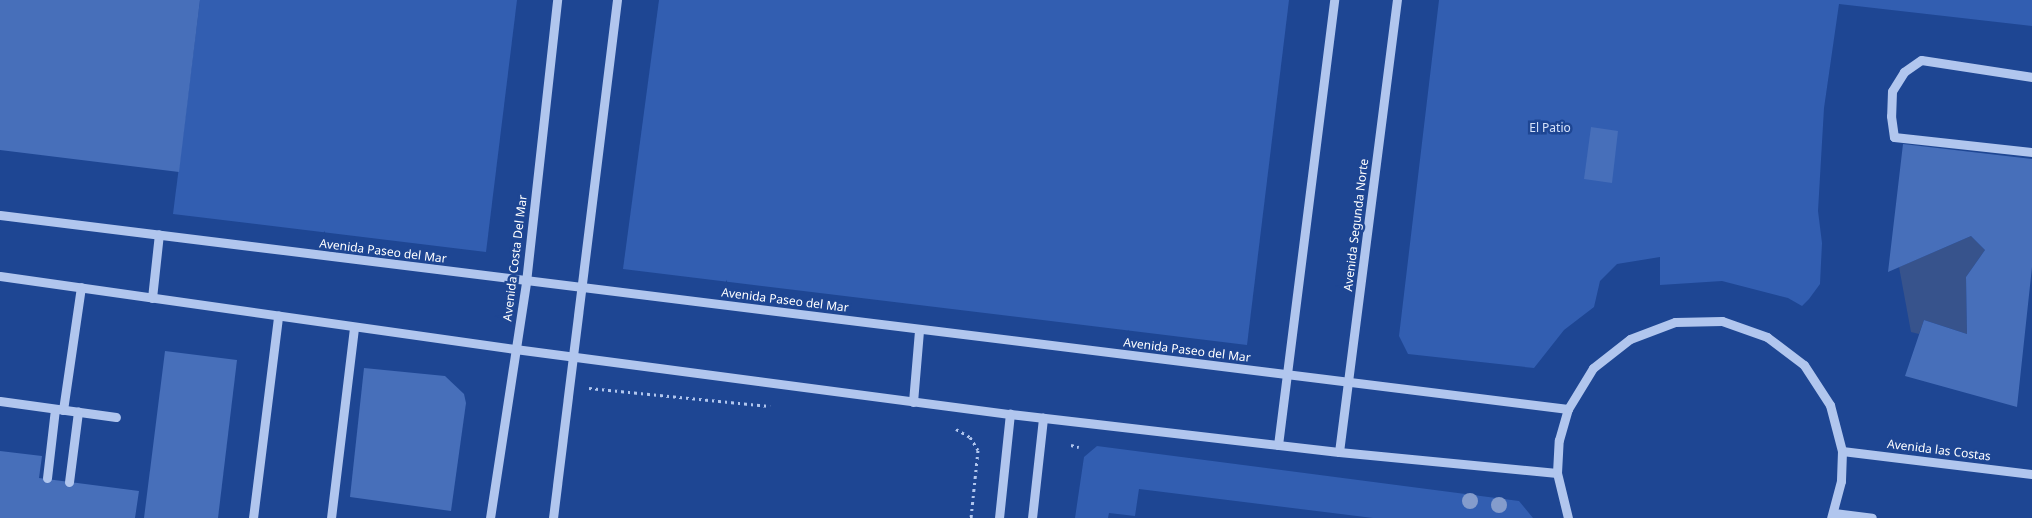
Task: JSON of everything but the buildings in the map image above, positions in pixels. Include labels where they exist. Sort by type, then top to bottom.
[{"type":"street","name":"Avenida Costa Del Mar","points":[[490,518],[526,282],[557,0]]},
{"type":"street","points":[[553,518],[617,0]]},
{"type":"street","points":[[1278,445],[1334,0]]},
{"type":"street","name":"Avenida Segunda Norte","points":[[1339,452],[1397,0]]},
{"type":"street","points":[[2032,77],[1921,60],[1904,72],[1892,91],[1891,116],[1894,137],[2032,152]]},
{"type":"street","name":"Avenida Paseo del Mar","points":[[0,215],[526,282],[581,287],[1568,409]]},
{"type":"street","points":[[152,298],[159,234]]},
{"type":"street","points":[[0,276],[515,349],[572,355],[913,402],[1339,452],[1557,473]]},
{"type":"street","points":[[46,478],[80,286]]},
{"type":"street","points":[[253,518],[278,316]]},
{"type":"street","points":[[1568,518],[1557,473],[1559,440],[1568,409],[1593,368],[1630,339],[1675,322],[1722,321],[1767,336],[1804,365],[1830,405],[1842,451],[1842,481],[1832,516],[1872,518]]},
{"type":"street","points":[[332,518],[354,326]]},
{"type":"street","points":[[913,402],[919,330]]},
{"type":"street","points":[[0,401],[116,417]]},
{"type":"street","points":[[69,482],[78,412]]},
{"type":"street","points":[[999,518],[1010,414]]},
{"type":"street","points":[[1032,518],[1043,418]]},
{"type":"street","name":"Avenida las Costas","points":[[1842,451],[2032,474]]},
{"type":"path","points":[[952,427],[970,438],[978,450],[971,518]]},
{"type":"green space","points":[[200,0],[517,0],[486,252],[173,214]]},
{"type":"green space","points":[[659,0],[1289,0],[1247,345],[623,269]]},
{"type":"green space","name":"El Patio","points":[[1439,0],[2032,0],[2032,26],[1839,4],[1824,108],[1818,211],[1822,243],[1820,284],[1809,299],[1802,306],[1788,298],[1722,281],[1660,285],[1660,257],[1617,264],[1600,281],[1594,307],[1564,330],[1534,368],[1408,354],[1399,336]]},
{"type":"green space","points":[[1097,446],[1519,501],[1533,518],[1373,518],[1139,489],[1135,516],[1109,513],[1108,518],[1075,518],[1084,457]]},
{"type":"shaded area","points":[[1971,236],[1985,250],[1966,277],[1967,334],[1924,320],[1919,334],[1911,332],[1899,267]]}]
